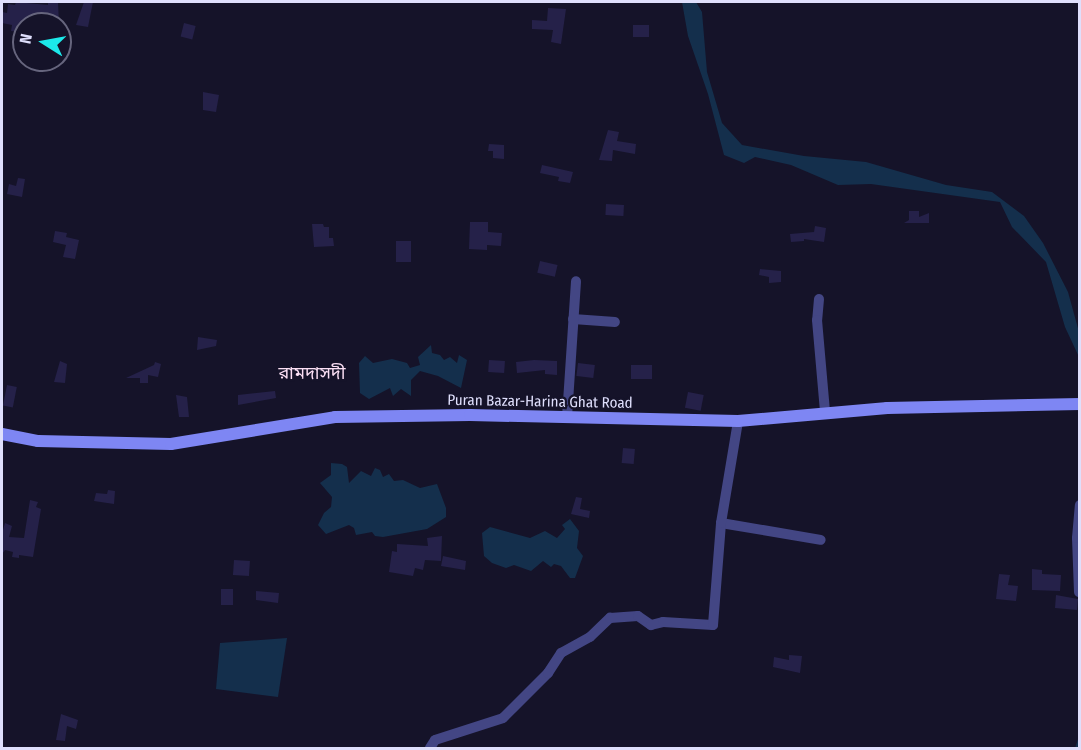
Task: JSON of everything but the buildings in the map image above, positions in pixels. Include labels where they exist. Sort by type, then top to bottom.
[{"type":"main road","name":"Puran Bazar-Harina Ghat Road","points":[[2,434],[38,441],[171,444],[335,417],[567,417],[738,421],[780,419],[825,412],[1080,404]]},
{"type":"street","points":[[567,417],[576,281]]},
{"type":"street","points":[[819,299],[817,320],[825,412]]},
{"type":"street","points":[[573,319],[615,322]]},
{"type":"street","points":[[430,748],[435,740],[503,718],[548,674],[561,653],[590,637],[610,618],[638,616],[651,625],[663,622],[713,625],[721,523],[738,421]]},
{"type":"street","points":[[1079,592],[1077,538],[1080,505]]},
{"type":"street","points":[[721,523],[821,540]]},
{"type":"water","points":[[682,2],[696,2],[702,12],[707,72],[722,123],[742,145],[804,156],[866,162],[946,185],[992,192],[1024,216],[1043,243],[1068,292],[1079,332],[1079,357],[1065,327],[1046,262],[1012,227],[1000,202],[871,184],[838,185],[791,165],[755,157],[744,163],[724,155],[708,94],[688,36]]},
{"type":"water","points":[[431,345],[432,353],[440,355],[444,360],[450,357],[457,363],[459,355],[467,360],[461,388],[438,376],[420,371],[411,380],[411,396],[401,389],[393,396],[390,388],[369,399],[360,393],[359,363],[365,356],[373,363],[392,359],[407,363],[410,368],[420,365],[418,357]]},
{"type":"water","points":[[331,463],[347,467],[349,483],[361,471],[371,476],[375,468],[380,470],[383,477],[389,474],[394,481],[403,480],[420,488],[437,484],[446,508],[446,517],[427,529],[383,537],[375,536],[372,532],[356,535],[354,528],[349,525],[326,534],[318,525],[324,513],[331,507],[332,497],[320,483],[331,475]]},
{"type":"water","points":[[570,519],[579,531],[577,548],[583,556],[575,578],[570,578],[561,566],[554,564],[551,567],[543,561],[531,571],[514,565],[506,568],[492,563],[484,556],[482,533],[490,527],[530,538],[545,531],[557,538],[565,529],[562,525]]},
{"type":"water","points":[[287,638],[278,697],[216,689],[220,643]]},
{"type":"waterway","points":[[1076,748],[1080,736]]},
{"type":"district","name":"রামদাসদী","points":[[312,373]]}]
